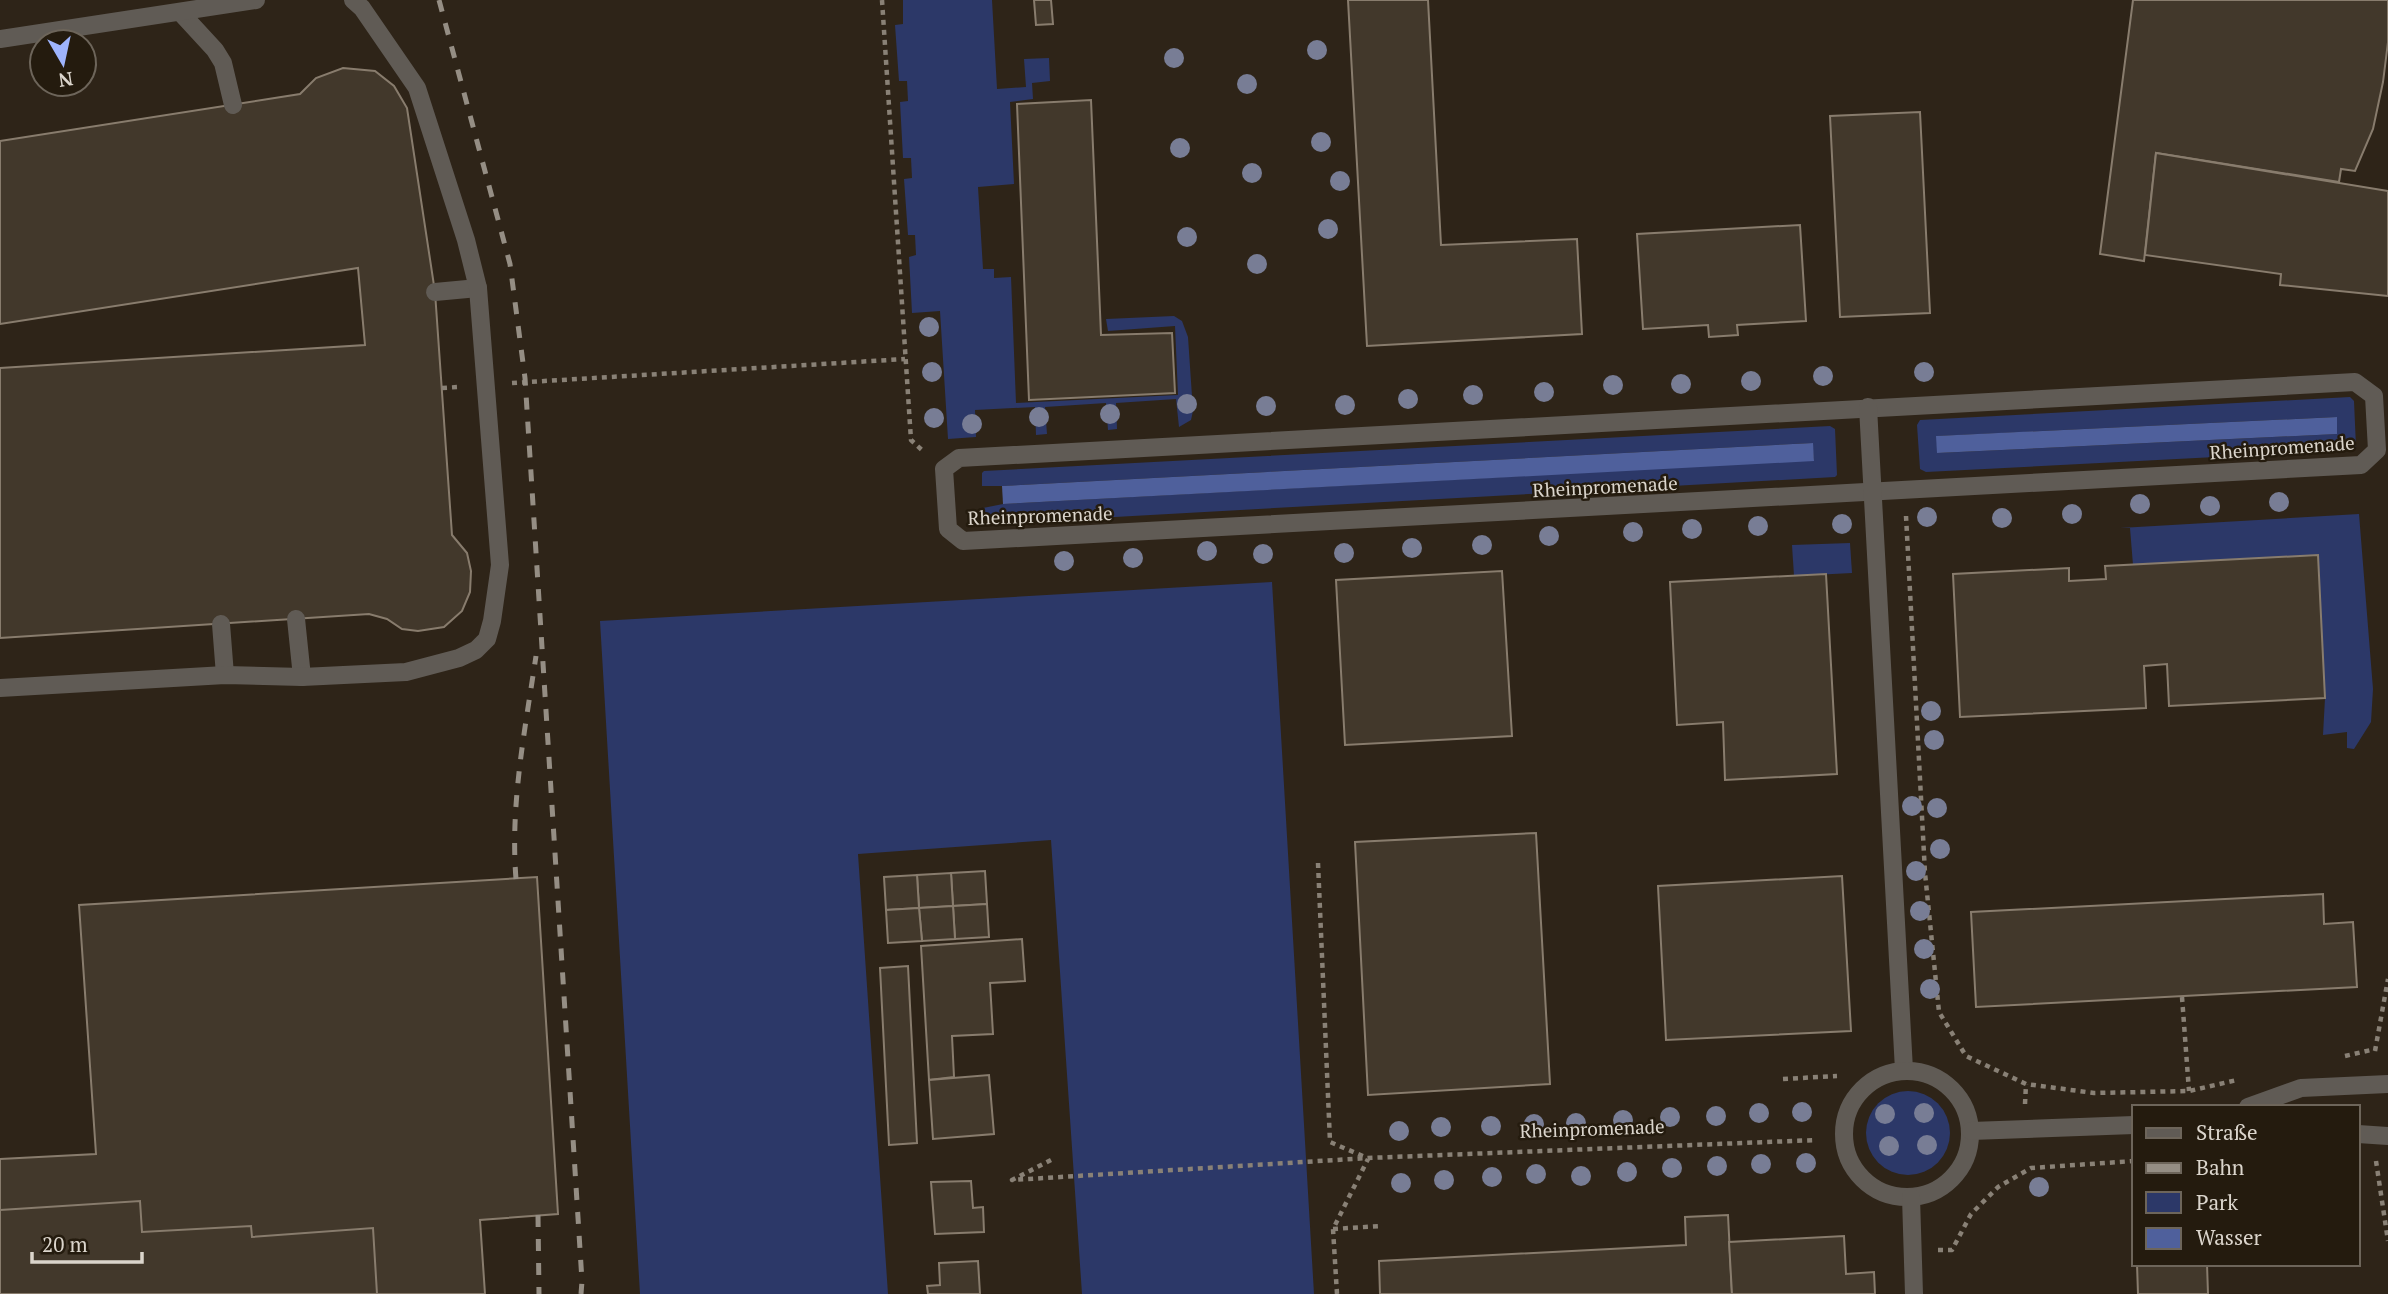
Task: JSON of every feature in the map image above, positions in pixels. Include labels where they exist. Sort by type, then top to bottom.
[{"type":"street","points":[[0,39],[256,0]]},
{"type":"street","points":[[0,688],[225,675],[302,677],[406,672],[459,659],[476,650],[487,639],[500,565],[478,288],[462,227],[417,88],[362,8],[353,0]]},
{"type":"street","points":[[180,12],[215,50],[223,63],[233,105]]},
{"type":"street","points":[[435,292],[478,288]]},
{"type":"street","name":"Rheinpromenade","points":[[2355,382],[2374,396],[2377,450],[2361,465],[1873,493],[963,541],[948,529],[944,469],[959,458],[1868,407],[2355,382]]},
{"type":"street","points":[[1868,407],[1903,1070]]},
{"type":"street","points":[[296,619],[302,677]]},
{"type":"street","points":[[221,624],[225,675]]},
{"type":"street","points":[[1903,1070],[1923,1072],[1942,1080],[1956,1094],[1966,1112],[1970,1131],[1968,1151],[1960,1168],[1947,1183],[1930,1193],[1911,1197],[1892,1195],[1875,1189],[1861,1178],[1849,1161],[1844,1141],[1845,1120],[1852,1102],[1866,1086],[1883,1075],[1903,1070]]},
{"type":"street","points":[[2254,1105],[2301,1088],[2388,1084]]},
{"type":"street","points":[[1970,1131],[2132,1125]]},
{"type":"street","points":[[2360,1134],[2388,1136]]},
{"type":"street","points":[[1911,1197],[1914,1294]]},
{"type":"path","points":[[882,0],[911,440],[944,469]]},
{"type":"path","points":[[510,383],[905,359]]},
{"type":"path","points":[[442,388],[469,386]]},
{"type":"path","points":[[1904,491],[1925,873],[1939,1012],[1966,1056],[2026,1084],[2094,1093],[2189,1091],[2242,1079]]},
{"type":"path","points":[[1318,863],[1330,1142],[1368,1158],[1334,1229],[1337,1294]]},
{"type":"path","points":[[2182,997],[2189,1091]]},
{"type":"path","points":[[2335,1058],[2375,1049]]},
{"type":"path","points":[[1783,1079],[1837,1076]]},
{"type":"path","name":"Rheinpromenade","points":[[1051,1160],[1012,1180],[1368,1158],[1817,1140]]},
{"type":"path","points":[[1912,1251],[1952,1250],[1971,1214],[1998,1187],[2031,1168],[2132,1161]]},
{"type":"path","points":[[1334,1229],[1381,1226]]},
{"type":"green space","points":[[903,0],[992,0],[997,89],[1026,87],[1024,59],[1049,58],[1050,81],[1032,83],[1033,99],[1010,102],[1014,184],[978,187],[983,269],[994,269],[994,278],[1011,277],[1016,403],[1178,395],[1175,326],[1108,331],[1106,319],[1174,316],[1182,321],[1188,337],[1193,411],[1191,420],[1179,427],[1176,399],[1116,403],[1117,429],[1108,430],[1106,403],[1045,407],[1047,434],[1036,435],[1035,407],[975,410],[976,437],[948,439],[940,311],[912,313],[909,257],[916,255],[915,235],[908,235],[904,179],[912,178],[911,158],[903,158],[900,102],[908,101],[907,81],[899,81],[895,25],[903,24]]},
{"type":"green space","points":[[2350,397],[2354,401],[2356,447],[2353,450],[1926,472],[1920,469],[1917,425],[1920,420]],"holes":[[[2336,417],[2337,434],[1937,453],[1937,436]]]},
{"type":"green space","points":[[1830,426],[1835,429],[1835,477],[987,524],[983,508],[1003,504],[1814,460],[1812,443],[1002,486],[982,486],[984,471]]},
{"type":"green space","points":[[2359,514],[2373,689],[2371,722],[2354,749],[2347,748],[2347,732],[2323,735],[2325,698],[2317,555],[2133,565],[2130,528],[2120,528]]},
{"type":"green space","points":[[1850,543],[1852,573],[1794,576],[1792,545]]},
{"type":"green space","points":[[1272,582],[1314,1294],[1082,1294],[1051,840],[858,854],[888,1294],[640,1294],[600,621]]},
{"type":"green space","points":[[1908,1091],[1924,1094],[1938,1103],[1947,1117],[1950,1133],[1947,1149],[1938,1163],[1924,1172],[1908,1175],[1892,1172],[1878,1163],[1869,1149],[1866,1133],[1869,1117],[1878,1103],[1892,1094]]},
{"type":"water","points":[[2337,417],[2337,434],[1937,453],[1936,436]]},
{"type":"water","points":[[1813,443],[1814,461],[1003,504],[1002,486]]},
{"type":"building","points":[[1034,0],[1051,0],[1053,24],[1036,25]]},
{"type":"building","points":[[1348,0],[1428,0],[1441,245],[1577,239],[1582,334],[1367,346]]},
{"type":"building","points":[[2133,0],[2388,0],[2388,42],[2383,82],[2373,129],[2355,171],[2341,169],[2339,182],[2156,153],[2144,261],[2100,254]]},
{"type":"building","points":[[343,68],[375,71],[394,86],[407,108],[435,292],[452,535],[467,553],[471,571],[470,592],[462,611],[444,627],[418,631],[402,629],[387,619],[369,614],[0,638],[0,368],[365,345],[358,268],[0,324],[0,141],[300,94],[316,78]]},
{"type":"building","points":[[1091,100],[1101,335],[1172,333],[1175,393],[1029,400],[1017,104]]},
{"type":"building","points":[[1920,112],[1930,313],[1840,317],[1830,116]]},
{"type":"building","points":[[2156,153],[2388,191],[2388,296],[2280,285],[2281,274],[2145,255]]},
{"type":"building","points":[[1800,225],[1806,321],[1737,325],[1738,335],[1709,337],[1708,325],[1643,329],[1637,234]]},
{"type":"building","points":[[2318,555],[2325,698],[2169,706],[2167,664],[2144,666],[2146,708],[1960,717],[1953,574],[2069,568],[2069,581],[2106,579],[2105,566]]},
{"type":"building","points":[[1502,571],[1512,736],[1345,745],[1336,580]]},
{"type":"building","points":[[1826,574],[1837,774],[1725,780],[1723,722],[1677,725],[1670,582]]},
{"type":"building","points":[[1536,833],[1550,1084],[1368,1095],[1355,842]]},
{"type":"building","points":[[985,871],[987,904],[953,906],[951,873]]},
{"type":"building","points":[[951,873],[953,906],[919,908],[917,875]]},
{"type":"building","points":[[917,875],[919,908],[886,910],[884,877]]},
{"type":"building","points":[[1842,876],[1851,1031],[1666,1040],[1658,886]]},
{"type":"building","points":[[537,877],[558,1214],[480,1220],[485,1294],[0,1294],[0,1159],[96,1154],[79,905]]},
{"type":"building","points":[[2323,894],[2324,924],[2353,922],[2357,987],[1976,1007],[1971,912]]},
{"type":"building","points":[[987,904],[989,937],[955,939],[953,906]]},
{"type":"building","points":[[953,906],[955,939],[922,941],[919,908]]},
{"type":"building","points":[[919,908],[922,941],[888,943],[886,910]]},
{"type":"building","points":[[1022,939],[1025,981],[990,983],[993,1034],[952,1036],[954,1077],[929,1080],[921,946]]},
{"type":"building","points":[[908,966],[917,1143],[889,1145],[880,968]]},
{"type":"building","points":[[989,1075],[994,1134],[933,1139],[929,1080]]},
{"type":"building","points":[[971,1181],[973,1208],[983,1207],[984,1232],[935,1234],[931,1182]]},
{"type":"building","points":[[140,1201],[142,1232],[251,1226],[252,1237],[373,1228],[377,1294],[0,1294],[0,1210]]},
{"type":"building","points":[[1728,1215],[1732,1294],[1380,1294],[1379,1261],[1686,1245],[1685,1217]]},
{"type":"building","points":[[1844,1236],[1846,1274],[1874,1272],[1875,1294],[1732,1294],[1729,1242]]},
{"type":"building","points":[[978,1261],[980,1294],[928,1294],[927,1286],[940,1285],[939,1263]]},
{"type":"building","points":[[2137,1266],[2207,1266],[2208,1294],[2138,1294]]},
{"type":"railway","points":[[439,0],[510,264],[525,378],[581,1294]]},
{"type":"railway","points":[[516,879],[517,795],[536,656]]},
{"type":"railway","points":[[538,1215],[539,1294]]}]
